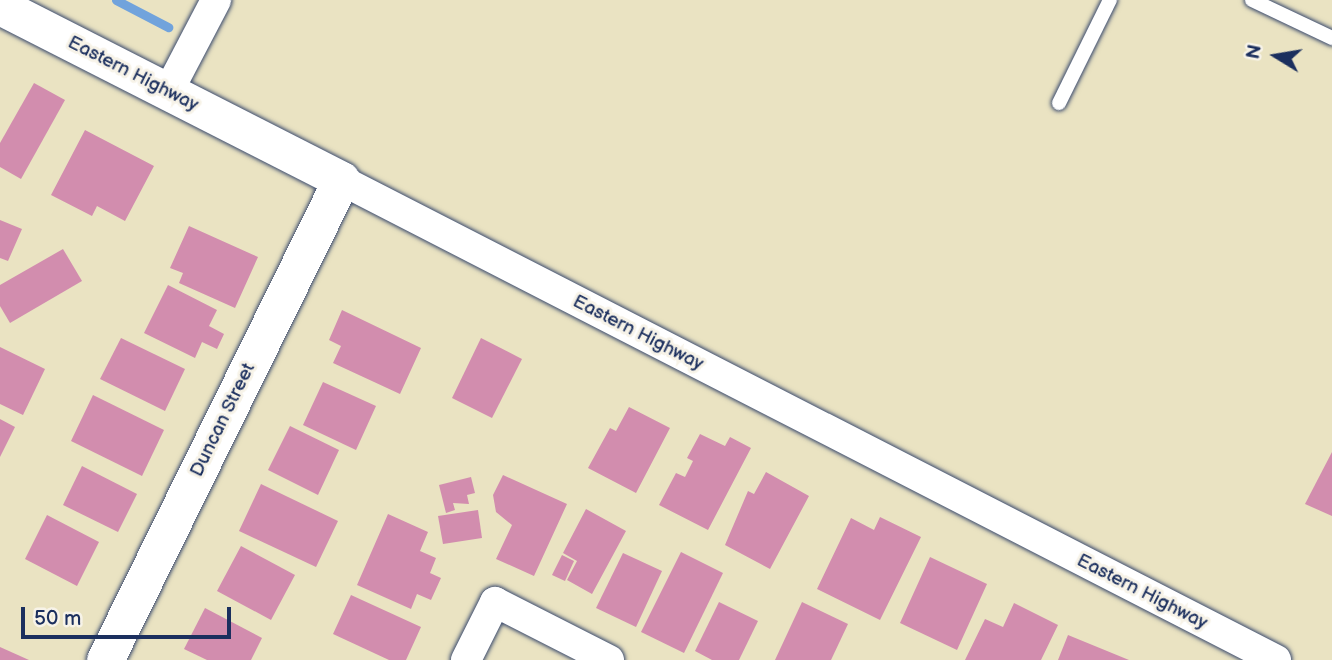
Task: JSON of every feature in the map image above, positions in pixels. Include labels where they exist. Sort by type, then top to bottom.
[{"type":"street","name":"Eastern Highway","points":[[0,6],[1276,660]]},
{"type":"street","points":[[168,92],[211,9]]},
{"type":"street","name":"Duncan Street","points":[[105,660],[341,180]]},
{"type":"street","points":[[466,660],[495,602],[609,660]]},
{"type":"lane","points":[[1059,103],[1110,0]]},
{"type":"lane","points":[[1252,0],[1332,38]]},
{"type":"building","points":[[34,83],[65,100],[21,179],[0,167],[0,143]]},
{"type":"building","points":[[85,130],[154,166],[125,221],[97,206],[92,216],[51,195]]},
{"type":"building","points":[[0,220],[22,229],[8,261],[0,258]]},
{"type":"building","points":[[189,226],[258,257],[235,308],[179,283],[183,273],[170,268]]},
{"type":"building","points":[[63,249],[82,281],[10,323],[0,306],[0,285]]},
{"type":"building","points":[[168,285],[217,310],[209,326],[224,334],[217,349],[202,342],[195,358],[144,333]]},
{"type":"building","points":[[342,310],[421,348],[400,394],[333,363],[341,346],[329,340]]},
{"type":"building","points":[[121,338],[185,369],[165,411],[100,379]]},
{"type":"building","points":[[481,338],[522,359],[492,418],[452,398]]},
{"type":"building","points":[[0,347],[45,369],[23,415],[0,404]]},
{"type":"building","points":[[323,382],[376,406],[356,450],[303,425]]},
{"type":"building","points":[[93,395],[164,430],[142,476],[71,441]]},
{"type":"building","points":[[629,407],[670,428],[636,493],[588,468],[610,428],[616,431]]},
{"type":"building","points":[[0,419],[15,427],[0,457]]},
{"type":"building","points":[[290,426],[339,450],[318,495],[268,470]]},
{"type":"building","points":[[700,434],[725,446],[730,437],[751,448],[708,530],[659,505],[676,473],[685,477],[693,461],[687,458]]},
{"type":"building","points":[[1332,452],[1332,516],[1305,504]]},
{"type":"building","points":[[82,466],[137,494],[118,532],[63,505]]},
{"type":"building","points":[[766,472],[809,496],[770,569],[725,545],[748,491],[754,494]]},
{"type":"building","points":[[503,475],[567,504],[534,576],[496,559],[512,525],[496,512],[493,495]]},
{"type":"building","points":[[471,477],[475,493],[467,495],[469,504],[453,503],[455,510],[446,513],[439,485]]},
{"type":"building","points":[[261,484],[338,521],[316,567],[239,531]]},
{"type":"building","points":[[586,509],[626,531],[592,594],[567,580],[577,561],[563,553]]},
{"type":"building","points":[[478,510],[482,538],[443,544],[438,516]]},
{"type":"building","points":[[388,514],[428,532],[420,551],[436,558],[430,573],[441,578],[431,600],[417,594],[411,609],[357,585]]},
{"type":"building","points":[[47,515],[99,542],[77,586],[25,559]]},
{"type":"building","points":[[880,517],[921,537],[880,620],[817,589],[851,518],[874,530]]},
{"type":"building","points":[[241,546],[295,575],[271,620],[217,591]]},
{"type":"building","points":[[681,552],[723,573],[684,653],[641,632]]},
{"type":"building","points":[[623,553],[662,571],[636,627],[596,608]]},
{"type":"building","points":[[562,555],[574,561],[565,581],[552,575]]},
{"type":"building","points":[[930,557],[987,584],[957,650],[900,623]]},
{"type":"building","points":[[351,595],[421,627],[406,660],[389,660],[333,634]]},
{"type":"building","points":[[719,602],[758,621],[739,660],[712,660],[695,651]]},
{"type":"building","points":[[802,602],[848,624],[831,660],[775,660]]},
{"type":"building","points":[[1014,603],[1058,625],[1041,660],[965,660],[985,619],[1003,627]]},
{"type":"building","points":[[205,608],[262,638],[251,660],[207,660],[184,649]]},
{"type":"building","points":[[1068,635],[1129,660],[1058,660]]},
{"type":"building","points":[[0,647],[29,660],[0,660]]},
{"type":"waterway","points":[[116,0],[168,27]]}]
